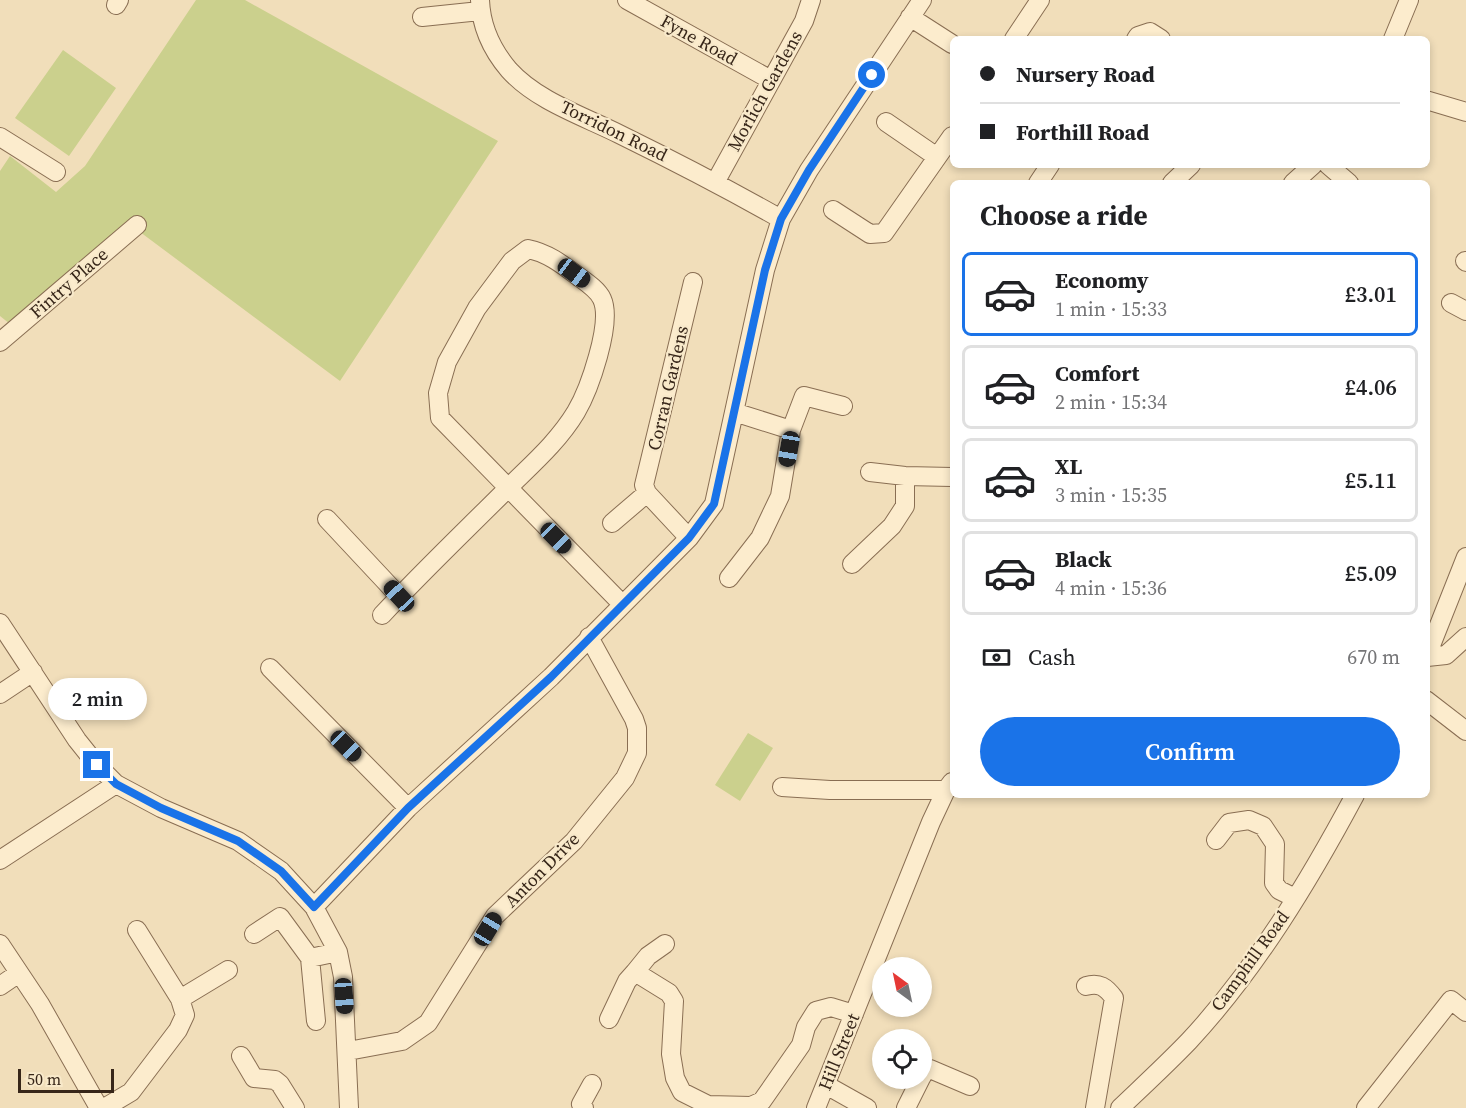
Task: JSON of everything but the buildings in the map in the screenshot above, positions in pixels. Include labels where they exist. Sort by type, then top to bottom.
[{"type":"street","name":"Fyne Road","points":[[627,0],[771,80]]},
{"type":"street","name":"Morlich Gardens","points":[[716,181],[804,21],[811,0]]},
{"type":"street","points":[[314,907],[408,808],[551,677],[689,538],[714,504],[765,270],[781,219],[809,170],[922,0]]},
{"type":"street","points":[[1016,36],[1040,0]]},
{"type":"street","points":[[1394,36],[1409,0]]},
{"type":"street","name":"Torridon Road","points":[[422,17],[480,5],[490,43],[510,71],[538,94],[716,181],[781,219]]},
{"type":"street","points":[[910,17],[950,43]]},
{"type":"street","points":[[1138,36],[1150,32],[1156,36]]},
{"type":"street","points":[[1430,101],[1466,112]]},
{"type":"street","points":[[886,122],[937,157]]},
{"type":"street","points":[[833,210],[870,234],[884,233],[950,139]]},
{"type":"street","points":[[2,145],[56,172]]},
{"type":"street","points":[[1175,180],[1188,168]]},
{"type":"street","points":[[1296,180],[1310,168]]},
{"type":"street","points":[[1332,168],[1346,180]]},
{"type":"street","name":"Fintry Place","points":[[3,333],[137,225]]},
{"type":"street","points":[[382,615],[399,596],[507,489],[548,448],[577,411],[594,371],[603,334],[605,311],[601,297],[561,263],[541,251],[528,249],[512,261],[477,308],[447,362],[438,393],[440,418],[507,489],[622,604]]},
{"type":"street","name":"Corran Gardens","points":[[647,493],[644,485],[693,282]]},
{"type":"street","points":[[729,578],[760,538],[780,496],[791,430],[804,396],[843,406]]},
{"type":"street","points":[[734,412],[791,430]]},
{"type":"street","points":[[870,472],[905,476],[950,477]]},
{"type":"street","points":[[852,564],[892,526],[905,506],[905,476]]},
{"type":"street","points":[[612,523],[647,493],[689,538]]},
{"type":"street","points":[[327,519],[399,596]]},
{"type":"street","points":[[1430,649],[1466,556]]},
{"type":"street","points":[[0,623],[77,740],[116,784],[161,808],[238,841],[281,871],[314,907],[338,952],[343,977],[350,1108]]},
{"type":"street","points":[[1430,657],[1446,655],[1466,637]]},
{"type":"street","name":"Anton Drive","points":[[348,1051],[402,1041],[428,1023],[495,916],[574,840],[626,778],[637,753],[637,728],[589,638]]},
{"type":"street","points":[[270,668],[408,808]]},
{"type":"street","points":[[0,694],[33,672]]},
{"type":"street","points":[[1430,703],[1466,731]]},
{"type":"street","points":[[0,860],[116,784]]},
{"type":"street","points":[[782,787],[831,790],[949,786]]},
{"type":"street","name":"Hill Street","points":[[816,1108],[931,822],[949,786]]},
{"type":"street","name":"Camphill Road","points":[[1120,1108],[1189,1041],[1250,967],[1295,898],[1353,798]]},
{"type":"street","points":[[1216,840],[1228,823],[1249,820],[1263,826],[1275,844],[1274,884],[1279,890],[1295,898]]},
{"type":"street","points":[[254,934],[280,916],[310,958],[316,1021]]},
{"type":"street","points":[[104,1108],[131,1092],[178,1030],[185,1015],[180,999],[137,930]]},
{"type":"street","points":[[0,944],[40,1004],[99,1108]]},
{"type":"street","points":[[609,1019],[627,981],[648,956],[665,944]]},
{"type":"street","points":[[310,958],[338,952]]},
{"type":"street","points":[[180,999],[228,970]]},
{"type":"street","points":[[635,972],[669,993],[674,1001],[671,1054],[675,1078],[682,1092],[708,1105],[751,1106],[762,1101],[801,1044],[806,1027],[816,1011],[831,1007],[854,1014]]},
{"type":"street","points":[[0,987],[19,974]]},
{"type":"street","points":[[1086,986],[1094,984],[1106,987],[1114,998],[1095,1108]]},
{"type":"street","points":[[1366,1108],[1451,1000],[1466,1012]]},
{"type":"street","points":[[241,1056],[254,1078],[275,1080],[280,1084],[295,1108]]},
{"type":"street","points":[[932,1070],[970,1086]]},
{"type":"street","points":[[584,1108],[581,1104],[592,1084]]},
{"type":"street","points":[[826,1085],[867,1108]]},
{"type":"street","points":[[906,1108],[916,1089]]},
{"type":"green space","points":[[196,0],[245,0],[498,141],[340,381],[136,229],[128,220],[10,324],[0,316],[0,171],[10,156],[56,192],[85,166]]},
{"type":"green space","points":[[63,50],[116,88],[69,156],[15,118]]},
{"type":"green space","points":[[748,733],[773,748],[740,801],[715,785]]},
{"type":"route","points":[[97,765],[116,784],[161,808],[238,841],[281,871],[314,907],[408,808],[551,677],[689,538],[714,504],[765,270],[781,219],[809,170],[872,75]]}]
